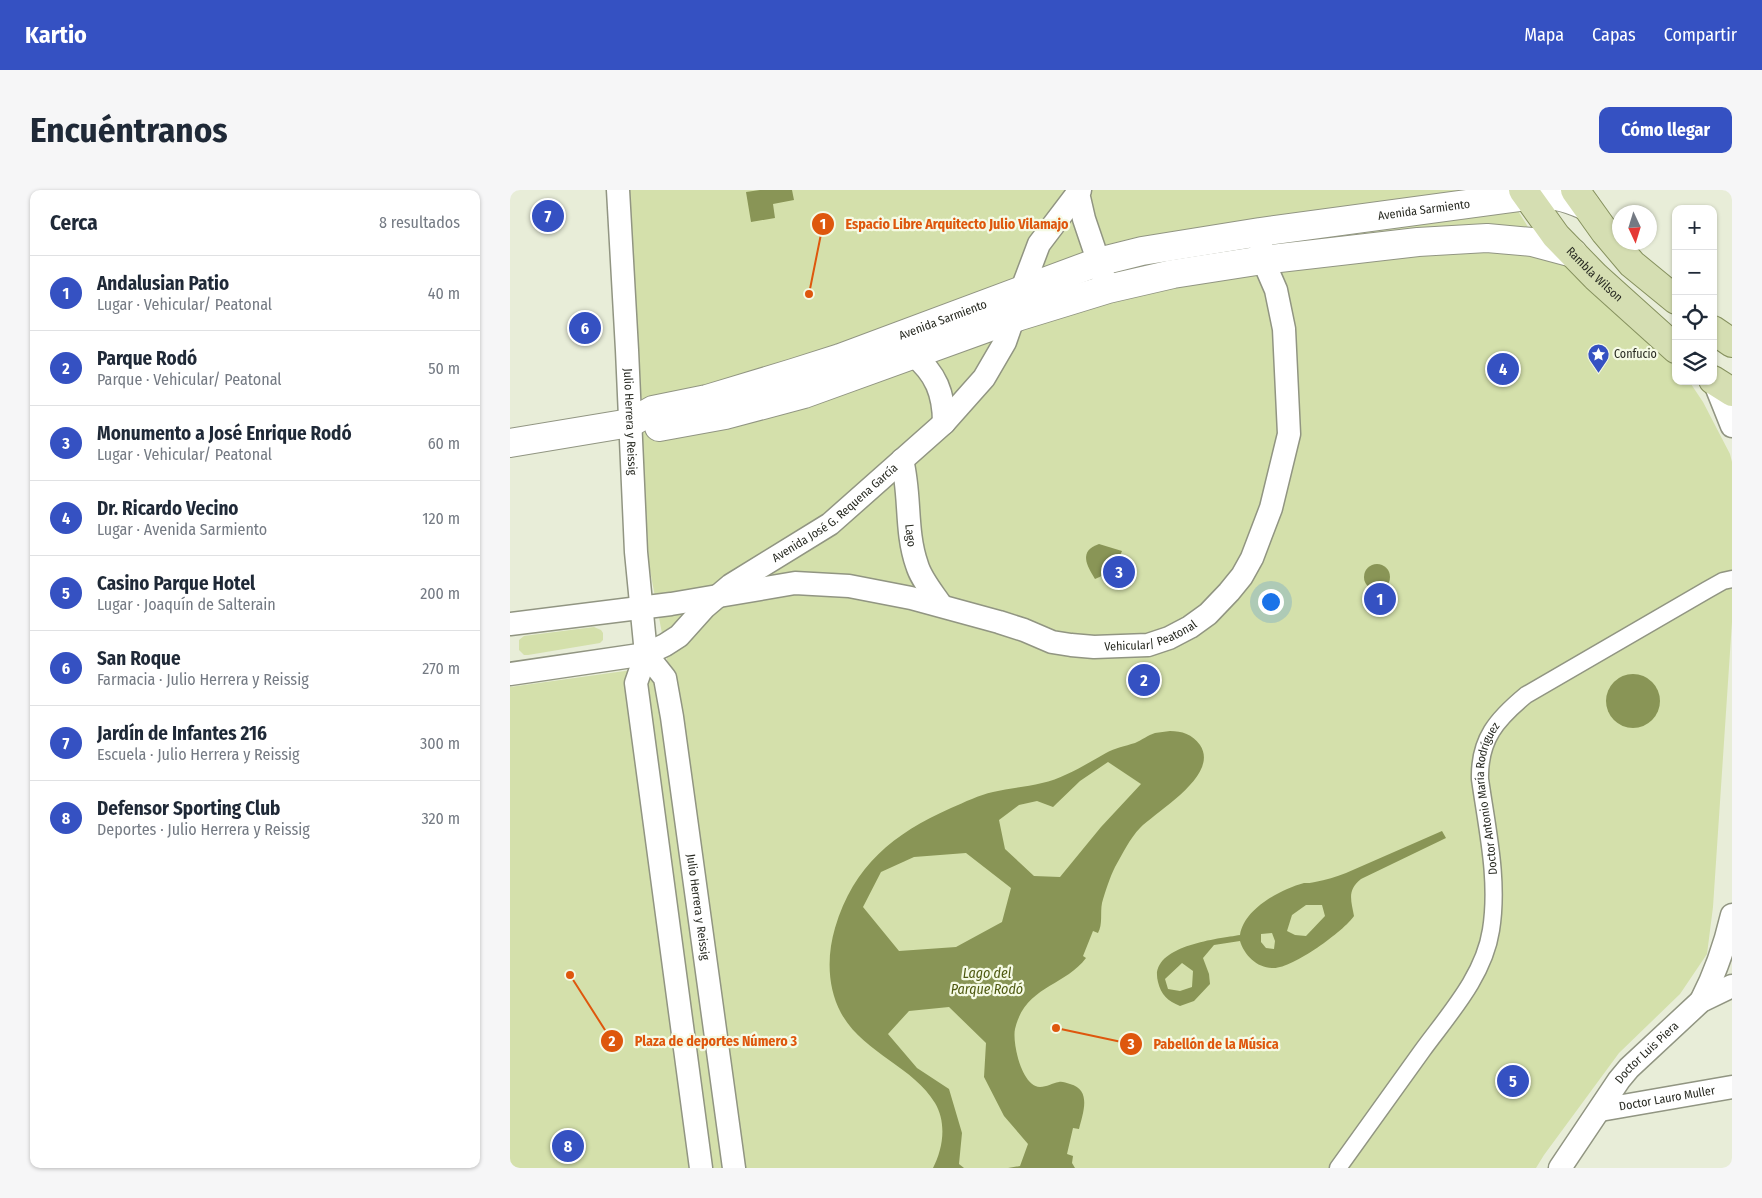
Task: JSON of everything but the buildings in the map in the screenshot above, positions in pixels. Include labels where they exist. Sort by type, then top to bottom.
[{"type":"main road","name":"Rambla Wilson","points":[[1524,193],[1556,236],[1672,345]]},
{"type":"main road","points":[[1580,198],[1632,264],[1672,297]]},
{"type":"main road","points":[[1717,333],[1732,343]]},
{"type":"main road","points":[[1717,382],[1732,392]]},
{"type":"street","name":"Julio Herrera y Reissig","points":[[618,190],[640,607],[646,654],[636,683],[701,1168]]},
{"type":"street","points":[[1079,192],[1084,219],[1108,289]]},
{"type":"street","points":[[1022,289],[1039,244],[1079,192]]},
{"type":"street","name":"Avenida Sarmiento","points":[[510,443],[630,423],[653,410],[707,399],[840,358],[1098,262],[1142,251],[1524,193],[1580,198]]},
{"type":"street","points":[[1260,232],[1263,260]]},
{"type":"street","name":"Avenida Sarmiento","points":[[630,423],[655,428],[725,415],[804,394],[1013,319],[1108,289],[1173,274],[1263,260],[1418,242],[1487,238],[1532,242],[1573,253]]},
{"type":"street","name":"Vehicular/ Peatonal","points":[[718,595],[796,583],[849,586],[941,605],[1016,627],[1052,642],[1094,647],[1148,644],[1168,638],[1190,627],[1208,614],[1242,576],[1252,558],[1271,508],[1289,434],[1284,329],[1276,290],[1263,260]]},
{"type":"street","name":"Avenida José G. Requena García","points":[[510,674],[646,654],[679,636],[718,595],[830,524],[944,423],[984,378],[1006,342],[1013,319]]},
{"type":"street","points":[[913,355],[930,370],[936,380],[942,394],[944,423]]},
{"type":"street","points":[[1716,385],[1732,426]]},
{"type":"street","name":"Lago","points":[[902,460],[908,488],[909,529],[917,567],[941,605]]},
{"type":"street","name":"Doctor Antonio María Rodríguez","points":[[1338,1168],[1470,985],[1480,966],[1487,946],[1491,931],[1494,902],[1494,874],[1480,779],[1480,764],[1487,737],[1507,711],[1526,695],[1707,590],[1723,581],[1732,579]]},
{"type":"street","name":"Avenida José G. Requena García","points":[[510,624],[671,604],[718,595]]},
{"type":"street","name":"Julio Herrera y Reissig","points":[[646,654],[664,678],[672,717],[734,1168]]},
{"type":"street","name":"Doctor Luis Piera","points":[[1701,1001],[1710,983],[1728,934],[1732,915]]},
{"type":"street","name":"Doctor Luis Piera","points":[[1560,1168],[1618,1080],[1629,1068],[1701,1001],[1732,986]]},
{"type":"street","name":"Doctor Lauro Muller","points":[[1600,1110],[1732,1087]]},
{"type":"shaded area","points":[[628,190],[1505,190],[1528,227],[1672,361],[1672,385],[1692,385],[1703,402],[1730,454],[1732,462],[1732,622],[1713,907],[1707,954],[1680,994],[1619,1053],[1536,1168],[510,1168],[510,687],[668,665],[649,565]]},
{"type":"shaded area","points":[[594,627],[603,633],[603,640],[600,643],[528,655],[524,655],[519,650],[519,640],[524,636]]},
{"type":"water","points":[[792,190],[794,200],[773,204],[775,218],[751,222],[746,192]]},
{"type":"water","points":[[1099,544],[1122,551],[1113,571],[1095,579],[1087,564],[1086,555],[1092,547]]},
{"type":"water","points":[[1377,564],[1386,568],[1390,577],[1386,586],[1377,590],[1368,586],[1364,577],[1368,568]]},
{"type":"water","points":[[1633,674],[1643,676],[1652,682],[1658,691],[1660,701],[1658,711],[1652,720],[1643,726],[1633,728],[1623,726],[1614,720],[1608,711],[1606,701],[1608,691],[1614,682],[1623,676]]},
{"type":"water","name":"Lago del Parque Rodó","points":[[1168,731],[1183,733],[1197,741],[1204,756],[1202,768],[1195,780],[1140,828],[1126,847],[1108,885],[1102,903],[1100,930],[1098,933],[1093,931],[1083,956],[1086,958],[1077,968],[1036,995],[1027,1004],[1020,1015],[1015,1029],[1014,1036],[1017,1054],[1028,1080],[1040,1087],[1060,1082],[1070,1084],[1077,1087],[1084,1097],[1084,1109],[1079,1129],[1073,1128],[1067,1154],[1073,1156],[1072,1163],[1075,1168],[1008,1168],[1020,1166],[1028,1144],[1004,1116],[984,1077],[986,1043],[949,1007],[909,1011],[888,1034],[917,1068],[949,1089],[962,1133],[959,1164],[964,1168],[933,1168],[939,1153],[942,1136],[941,1119],[935,1103],[915,1079],[875,1050],[850,1027],[836,1003],[833,993],[830,971],[832,938],[843,906],[853,886],[878,854],[911,829],[930,818],[982,795],[1051,781],[1113,750],[1135,743],[1155,733]],"holes":[[[1108,762],[1141,784],[1101,827],[1060,877],[1034,876],[1005,849],[999,820],[1019,805],[1037,801],[1053,807],[1080,781]],[[966,853],[1011,888],[1002,922],[956,947],[899,951],[863,907],[881,872],[914,857]]]},
{"type":"water","points":[[1442,831],[1446,838],[1361,879],[1354,887],[1351,896],[1354,916],[1329,939],[1305,956],[1282,966],[1268,968],[1252,960],[1240,941],[1214,945],[1203,958],[1209,974],[1210,984],[1194,1001],[1180,1006],[1163,994],[1159,987],[1158,970],[1163,960],[1173,952],[1201,942],[1240,935],[1248,917],[1255,909],[1284,890],[1346,873]],"holes":[[[1306,905],[1322,905],[1325,916],[1306,936],[1295,935],[1287,931],[1292,915]],[[1272,933],[1275,941],[1274,949],[1266,948],[1261,942],[1261,934]],[[1182,963],[1193,971],[1192,987],[1180,991],[1168,989],[1165,979]]]},
{"type":"place","name":"Jardín de Infantes 216","points":[[548,216]]},
{"type":"place","name":"Espacio Libre Arquitecto Julio Vilamajo","points":[[809,294]]},
{"type":"place","name":"San Roque","points":[[585,328]]},
{"type":"place","name":"Dr. Ricardo Vecino","points":[[1503,369]]},
{"type":"place","name":"Confucio","points":[[1598,373]]},
{"type":"place","name":"Monumento a José Enrique Rodó","points":[[1119,572]]},
{"type":"place","name":"Andalusian Patio","points":[[1380,599]]},
{"type":"place","name":"Parque Rodó","points":[[1144,680]]},
{"type":"place","name":"Plaza de deportes Número 3","points":[[570,975]]},
{"type":"place","name":"Pabellón de la Música","points":[[1056,1028]]},
{"type":"place","name":"Casino Parque Hotel","points":[[1513,1081]]},
{"type":"place","name":"Defensor Sporting Club","points":[[568,1146]]}]
